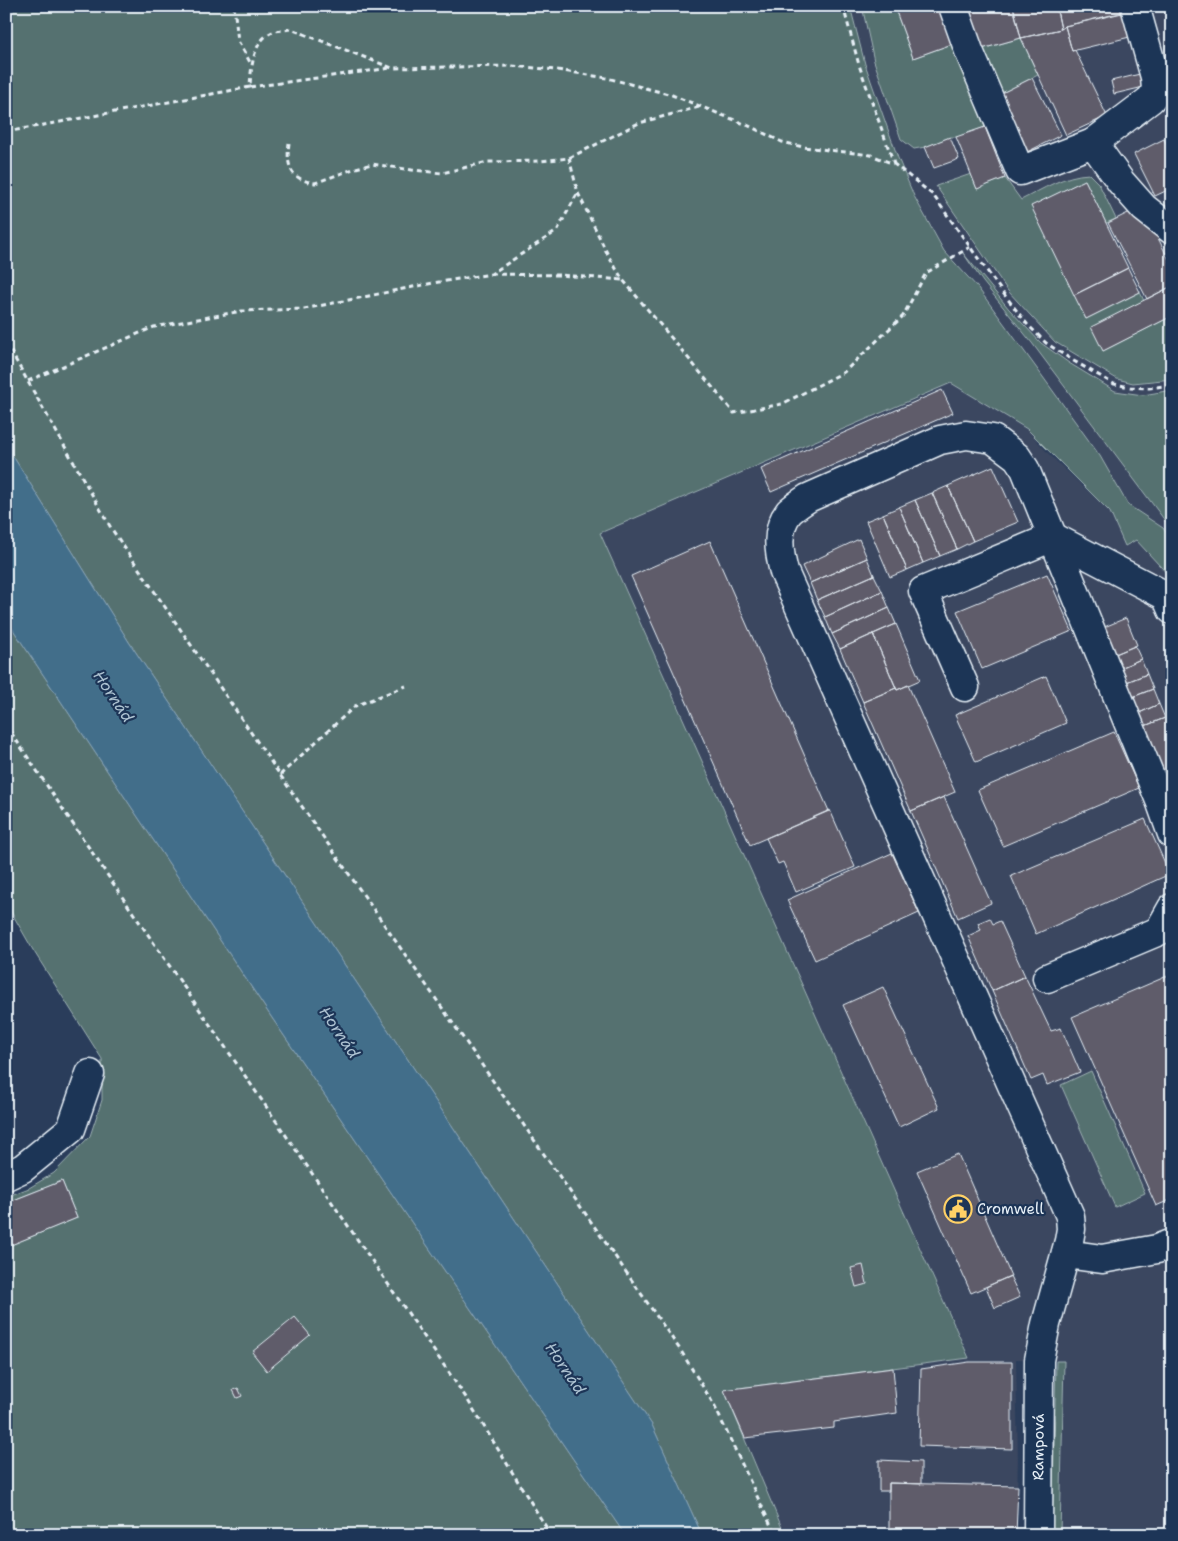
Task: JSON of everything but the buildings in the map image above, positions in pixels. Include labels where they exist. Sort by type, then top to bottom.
[{"type":"street","points":[[953,6],[969,51],[1020,171],[1092,143],[1151,99],[1156,90],[1156,77],[1135,6]]},
{"type":"street","points":[[1092,143],[1121,182],[1144,208],[1172,230]]},
{"type":"street","name":"Rampová","points":[[1038,1535],[1039,1360],[1046,1324],[1066,1254],[1071,1229],[1070,1216],[784,572],[779,550],[781,528],[789,512],[808,498],[940,440],[966,434],[993,439],[1017,457],[1025,469],[1053,537],[1172,834]]},
{"type":"street","points":[[965,687],[923,591],[1053,537],[1166,596],[1172,610]]},
{"type":"street","points":[[1048,978],[1166,929],[1172,908]]},
{"type":"street","points":[[6,1176],[23,1168],[70,1129],[90,1074]]},
{"type":"street","points":[[1066,1254],[1102,1259],[1157,1249],[1172,1243]]},
{"type":"path","points":[[234,6],[238,41],[251,64]]},
{"type":"path","points":[[843,6],[859,65],[894,164]]},
{"type":"path","points":[[250,87],[251,64],[260,42],[274,32],[291,29],[392,68]]},
{"type":"path","points":[[6,132],[250,87],[392,68],[512,66],[557,70],[607,78],[672,95],[747,125],[782,142],[803,147],[871,155],[894,164],[933,195],[1027,324],[1046,343],[1114,384],[1149,388],[1172,385]]},
{"type":"path","points":[[289,143],[287,154],[289,167],[295,176],[309,182],[316,183],[372,164],[442,172],[488,162],[540,161],[569,158],[638,123],[700,106]]},
{"type":"path","points":[[569,158],[578,194],[609,257],[623,280],[734,413],[782,404],[844,372],[903,316],[926,273],[970,247]]},
{"type":"path","points":[[491,274],[557,231],[578,194]]},
{"type":"path","points":[[28,381],[154,327],[242,311],[304,309],[491,274],[560,275],[623,280]]},
{"type":"path","points":[[6,343],[111,528],[280,775],[681,1351],[714,1405],[772,1534]]},
{"type":"path","points":[[280,775],[355,706],[406,686]]},
{"type":"path","points":[[6,725],[467,1399],[551,1535]]},
{"type":"shaded area","points":[[850,6],[1172,6],[1172,1535],[1060,1535],[1064,1361],[1016,1359],[1018,1460],[1016,1535],[785,1535],[724,1390],[969,1357],[600,533],[951,383],[1027,429],[1048,453],[1110,512],[1125,545],[1100,456],[978,288],[944,251],[914,196],[898,158],[865,64]]},
{"type":"green space","points":[[6,6],[850,6],[865,64],[898,158],[914,196],[944,251],[978,288],[1035,366],[1100,456],[1128,505],[1163,528],[1172,541],[1172,579],[1136,540],[1125,546],[1110,512],[1027,429],[951,383],[600,533],[969,1358],[724,1390],[785,1535],[702,1535],[652,1425],[129,642],[6,445]]},
{"type":"green space","points":[[862,6],[894,6],[913,58],[952,44],[985,127],[914,149],[901,139],[874,61]]},
{"type":"green space","points":[[1021,38],[1038,75],[998,95],[978,50]]},
{"type":"green space","points":[[971,174],[977,189],[1005,178],[1021,200],[1054,183],[1080,175],[1089,174],[1099,184],[1116,219],[1106,223],[1085,180],[1032,206],[1086,319],[1140,292],[1144,301],[1103,351],[1172,316],[1172,379],[1133,383],[1117,379],[1055,342],[1008,291],[936,186]]},
{"type":"green space","points":[[963,253],[1009,309],[1041,343],[1069,363],[1115,391],[1143,395],[1172,390],[1172,530],[1032,343],[983,282]]},
{"type":"green space","points":[[6,619],[272,1018],[625,1535],[6,1535],[6,1247],[77,1218],[62,1181],[6,1203],[6,1197],[29,1188],[54,1173],[90,1136],[102,1100],[102,1059],[33,950],[6,903]]},
{"type":"green space","points":[[1091,1071],[1145,1193],[1115,1207],[1061,1085]]},
{"type":"green space","points":[[1056,1361],[1064,1361],[1060,1535],[1052,1535]]},
{"type":"water","name":"Hornád","points":[[6,445],[129,642],[652,1425],[702,1535],[625,1535],[272,1018],[6,619]]},
{"type":"place","name":"Cromwell","points":[[958,1209]]}]
